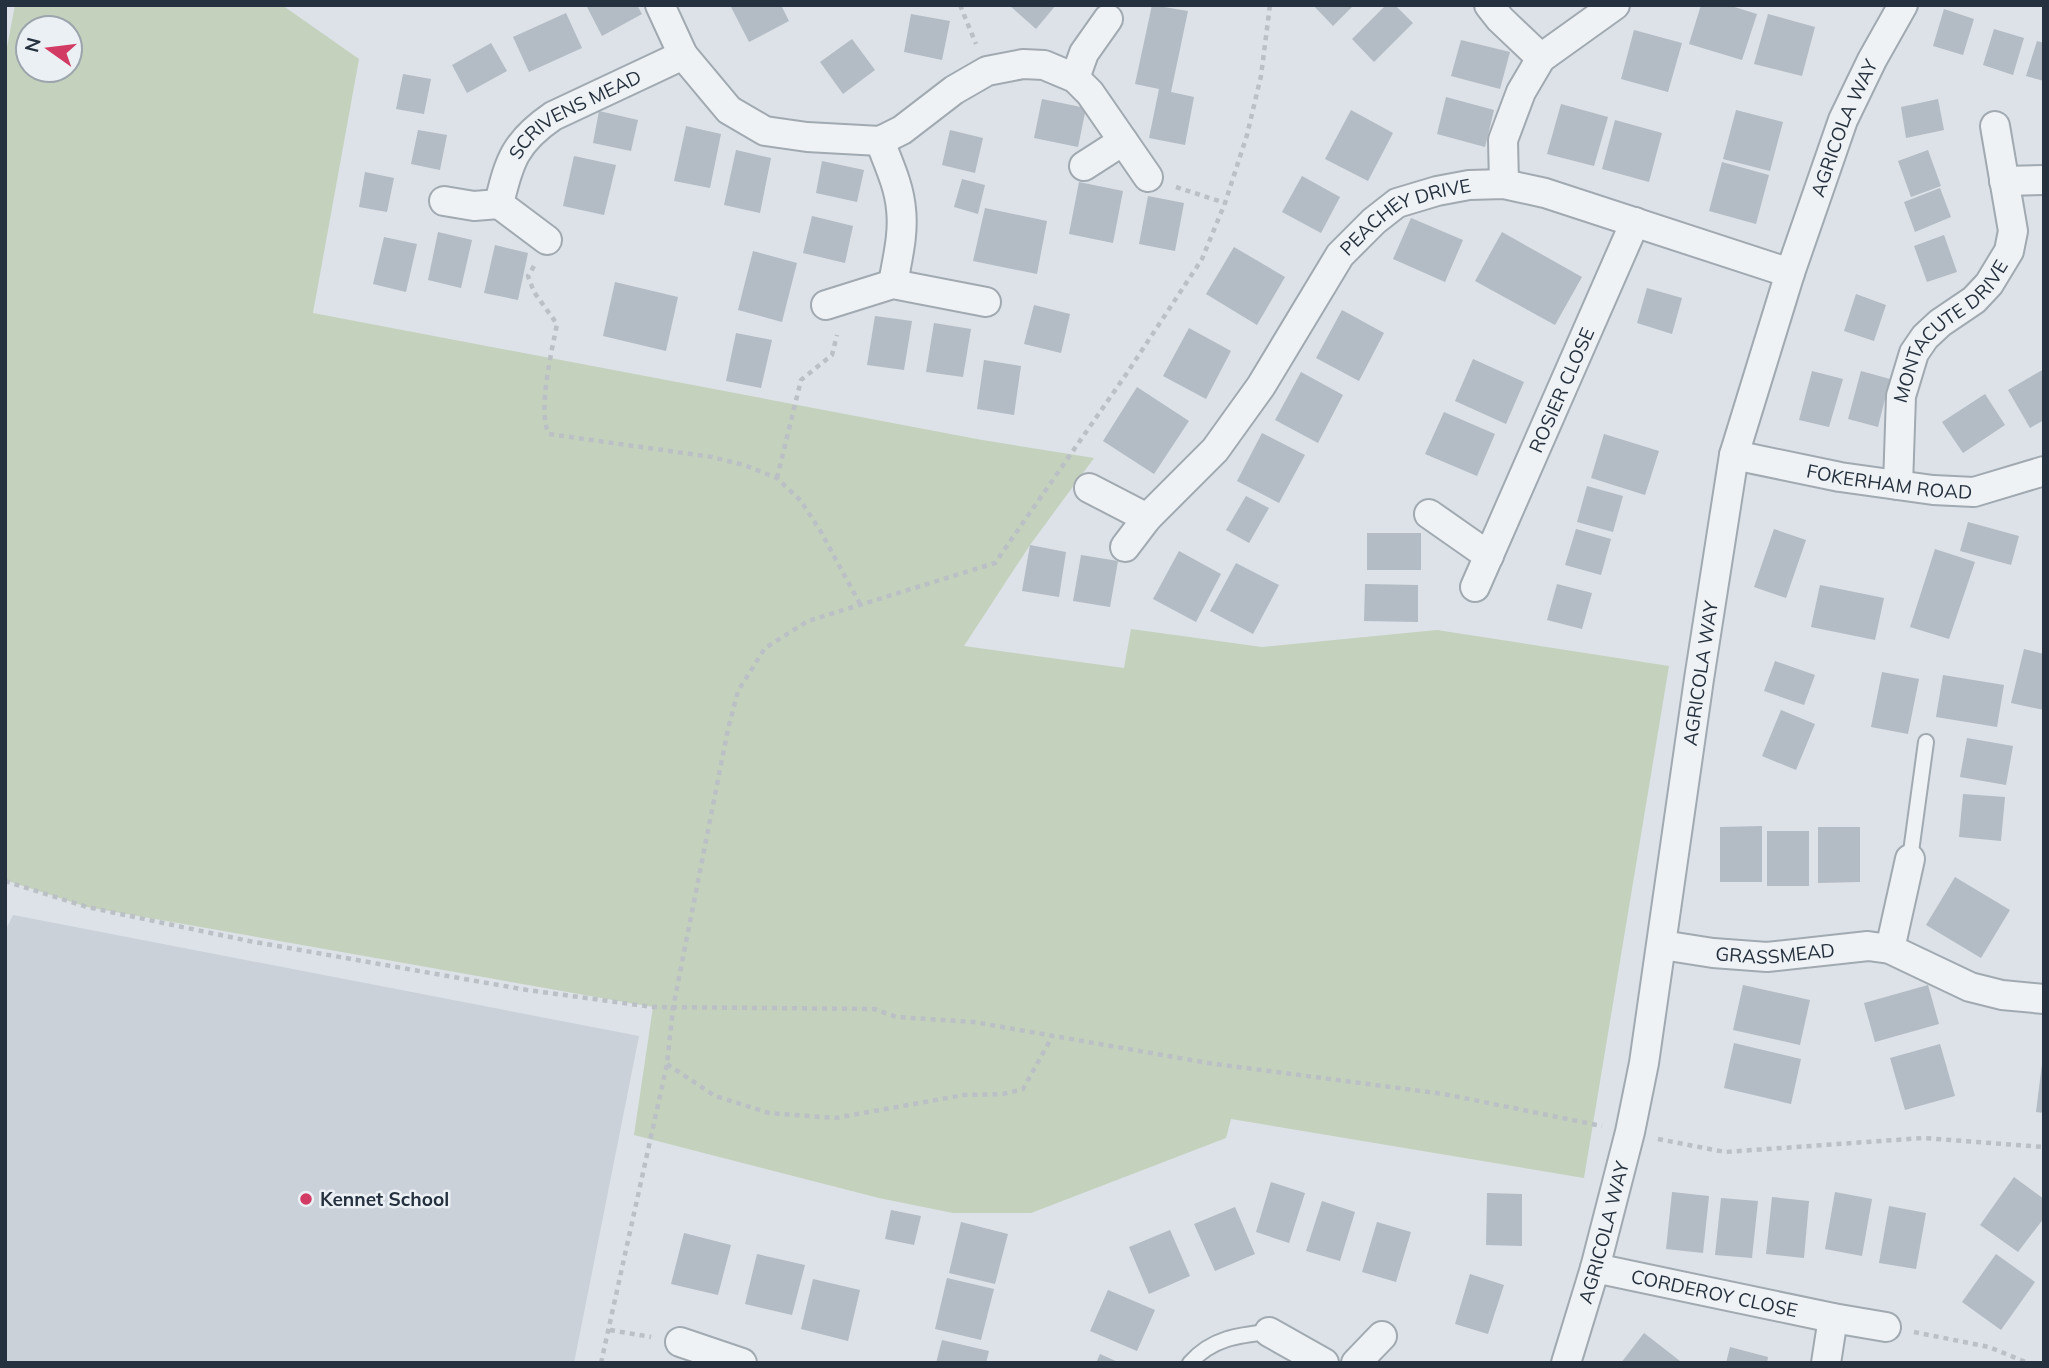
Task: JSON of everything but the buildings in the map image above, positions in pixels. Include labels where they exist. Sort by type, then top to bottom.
[{"type":"street","points":[[660,5],[683,55],[729,110],[765,131],[807,137],[880,141],[902,130],[954,90],[987,71],[1023,64],[1044,65],[1075,78],[1090,93],[1148,177]]},
{"type":"street","points":[[1489,5],[1541,58]]},
{"type":"street","points":[[1504,184],[1503,140],[1521,92],[1541,58],[1615,5]]},
{"type":"street","name":"AGRICOLA WAY","points":[[1566,1363],[1595,1269],[1642,1074],[1734,454],[1790,273],[1843,120],[1871,60],[1903,5]]},
{"type":"street","points":[[1075,78],[1084,53],[1108,19]]},
{"type":"street","name":"SCRIVENS MEAD","points":[[499,204],[513,155],[536,127],[553,116],[683,55]]},
{"type":"street","name":"MONTACUTE DRIVE","points":[[1898,485],[1900,396],[1914,353],[1925,337],[1940,323],[1974,300],[1989,284],[2009,251],[2013,231],[1995,126]]},
{"type":"street","points":[[880,141],[897,188],[901,210],[901,236],[894,284]]},
{"type":"street","points":[[1084,166],[1124,141]]},
{"type":"street","points":[[2004,181],[2044,180]]},
{"type":"street","name":"PEACHEY DRIVE","points":[[1125,547],[1147,518],[1215,450],[1261,386],[1340,255],[1396,203],[1437,191],[1504,184],[1545,193],[1790,273]]},
{"type":"street","points":[[444,201],[474,206],[499,204],[547,240]]},
{"type":"street","name":"ROSIER CLOSE","points":[[1475,587],[1635,222]]},
{"type":"street","points":[[837,301],[894,284],[986,302]]},
{"type":"street","name":"FOKERHAM ROAD","points":[[1734,454],[1840,477],[1974,492],[2044,471]]},
{"type":"street","points":[[1089,488],[1147,518]]},
{"type":"street","points":[[1429,514],[1489,556]]},
{"type":"street","points":[[1890,948],[1910,859]]},
{"type":"street","name":"GRASSMEAD","points":[[1662,945],[1713,953],[1767,957],[1868,946],[1890,948],[1969,987],[2002,995],[2044,999]]},
{"type":"street","name":"CORDEROY CLOSE","points":[[1595,1269],[1886,1327]]},
{"type":"street","points":[[1826,1363],[1833,1318]]},
{"type":"street","points":[[1269,1332],[1324,1363]]},
{"type":"street","points":[[1356,1363],[1382,1336]]},
{"type":"street","points":[[680,1342],[742,1363]]},
{"type":"lane","points":[[1910,859],[1926,742]]},
{"type":"lane","points":[[1190,1363],[1197,1355],[1230,1336],[1269,1332]]},
{"type":"path","points":[[960,5],[987,71]]},
{"type":"path","points":[[601,1363],[667,1063],[673,1008],[728,729],[738,691],[765,648],[808,621],[995,563],[1125,376],[1202,259],[1225,203],[1247,135],[1261,76],[1270,5]]},
{"type":"path","points":[[1148,177],[1225,203]]},
{"type":"path","points":[[547,240],[528,276],[534,292],[557,324],[550,358],[544,415],[544,425],[549,434],[712,457],[744,465],[777,478],[808,511],[860,604]]},
{"type":"path","points":[[777,478],[801,380],[832,355],[837,301]]},
{"type":"path","points":[[5,881],[87,907],[249,942],[527,990],[673,1008],[874,1009],[897,1017],[974,1022],[1208,1063],[1444,1094],[1594,1124]]},
{"type":"path","points":[[667,1063],[715,1096],[769,1113],[835,1118],[964,1095],[1003,1094],[1023,1089],[1053,1035]]},
{"type":"path","points":[[1681,1144],[1725,1152],[1923,1138],[2044,1147]]},
{"type":"path","points":[[1886,1327],[1989,1347],[2028,1363]]},
{"type":"path","points":[[610,1330],[680,1342]]},
{"type":"shaded area","name":"Kennet School","points":[[13,915],[639,1036],[574,1363],[5,1363],[5,931]]},
{"type":"green space","points":[[15,5],[282,5],[359,59],[313,313],[982,440],[1094,458],[1030,545],[964,646],[1124,668],[1131,629],[1262,647],[1437,630],[1669,666],[1584,1178],[1231,1119],[1226,1138],[1031,1213],[953,1213],[879,1198],[634,1135],[653,1007],[87,907],[5,880],[5,58]]},
{"type":"place","name":"Kennet School","points":[[306,1199]]}]
